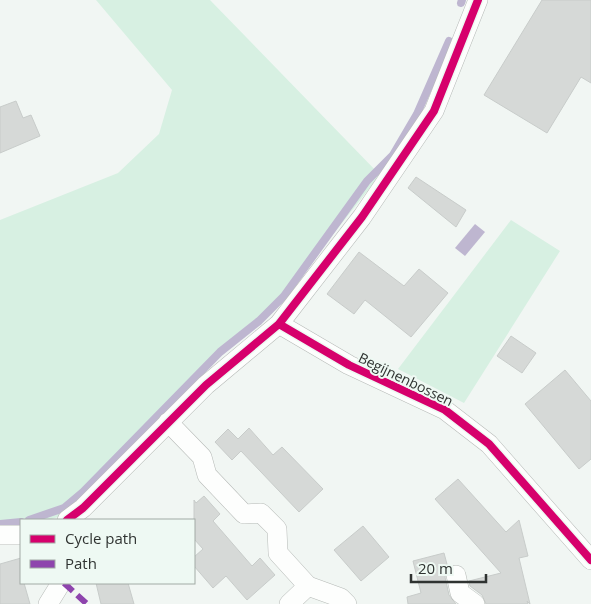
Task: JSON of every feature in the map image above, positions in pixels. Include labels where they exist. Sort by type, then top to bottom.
[{"type":"street","points":[[68,519],[83,508],[212,379],[279,324],[362,217],[434,111],[478,0]]},
{"type":"street","name":"Begijnenbossen","points":[[279,324],[349,365],[445,410],[470,428],[489,444],[591,560]]},
{"type":"street","points":[[168,422],[202,457],[207,475],[244,514],[261,513],[277,528],[278,553],[308,586],[341,598],[346,604]]},
{"type":"street","points":[[0,535],[20,535]]},
{"type":"street","points":[[456,575],[460,594],[475,604]]},
{"type":"street","points":[[48,604],[60,584]]},
{"type":"street","points":[[289,604],[308,586]]},
{"type":"green space","points":[[96,0],[210,0],[380,175],[273,310],[206,366],[65,515],[51,519],[20,519],[20,528],[0,526],[0,220],[118,173],[159,134],[172,90]]},
{"type":"green space","points":[[511,220],[560,251],[464,403],[398,369]]},
{"type":"shaded area","points":[[475,224],[485,232],[465,256],[455,248]]},
{"type":"building","points":[[542,0],[591,0],[591,83],[581,77],[547,133],[484,95]]},
{"type":"building","points":[[16,101],[23,118],[31,115],[40,136],[0,153],[0,107]]},
{"type":"building","points":[[416,177],[466,210],[456,227],[408,188]]},
{"type":"building","points":[[359,252],[404,286],[419,269],[448,293],[411,337],[365,300],[354,314],[327,294]]},
{"type":"building","points":[[511,336],[536,353],[522,373],[497,356]]},
{"type":"building","points":[[565,370],[591,401],[591,459],[579,469],[525,404]]},
{"type":"building","points":[[249,428],[273,455],[282,447],[323,489],[299,512],[241,451],[232,460],[215,442],[228,429],[238,439]]},
{"type":"building","points":[[458,479],[506,532],[519,520],[528,556],[519,558],[530,604],[527,601],[528,604],[486,604],[482,595],[470,586],[469,581],[501,573],[435,499]]},
{"type":"building","points":[[204,496],[220,514],[213,521],[252,566],[260,558],[275,575],[247,600],[226,576],[213,588],[195,567],[195,556],[203,549],[195,540],[194,500],[196,503]]},
{"type":"building","points":[[363,526],[389,557],[361,581],[334,550]]},
{"type":"building","points":[[444,553],[448,568],[445,577],[449,595],[456,604],[408,604],[407,597],[421,593],[413,561]]},
{"type":"building","points":[[20,558],[20,584],[24,584],[30,604],[0,604],[0,564]]},
{"type":"building","points":[[96,584],[128,584],[134,604],[101,604]]},
{"type":"waterway","points":[[32,519],[64,508],[83,492],[220,352],[259,321],[284,296],[367,181],[393,155],[417,114],[449,41]]},
{"type":"waterway","points":[[0,524],[20,522]]},
{"type":"marked path","points":[[65,584],[87,604]]},
{"type":"cycle path","points":[[68,519],[83,508],[206,385],[279,324],[362,217],[434,111],[478,0]]},
{"type":"cycle path","points":[[279,324],[349,365],[445,410],[489,444],[591,560]]}]
